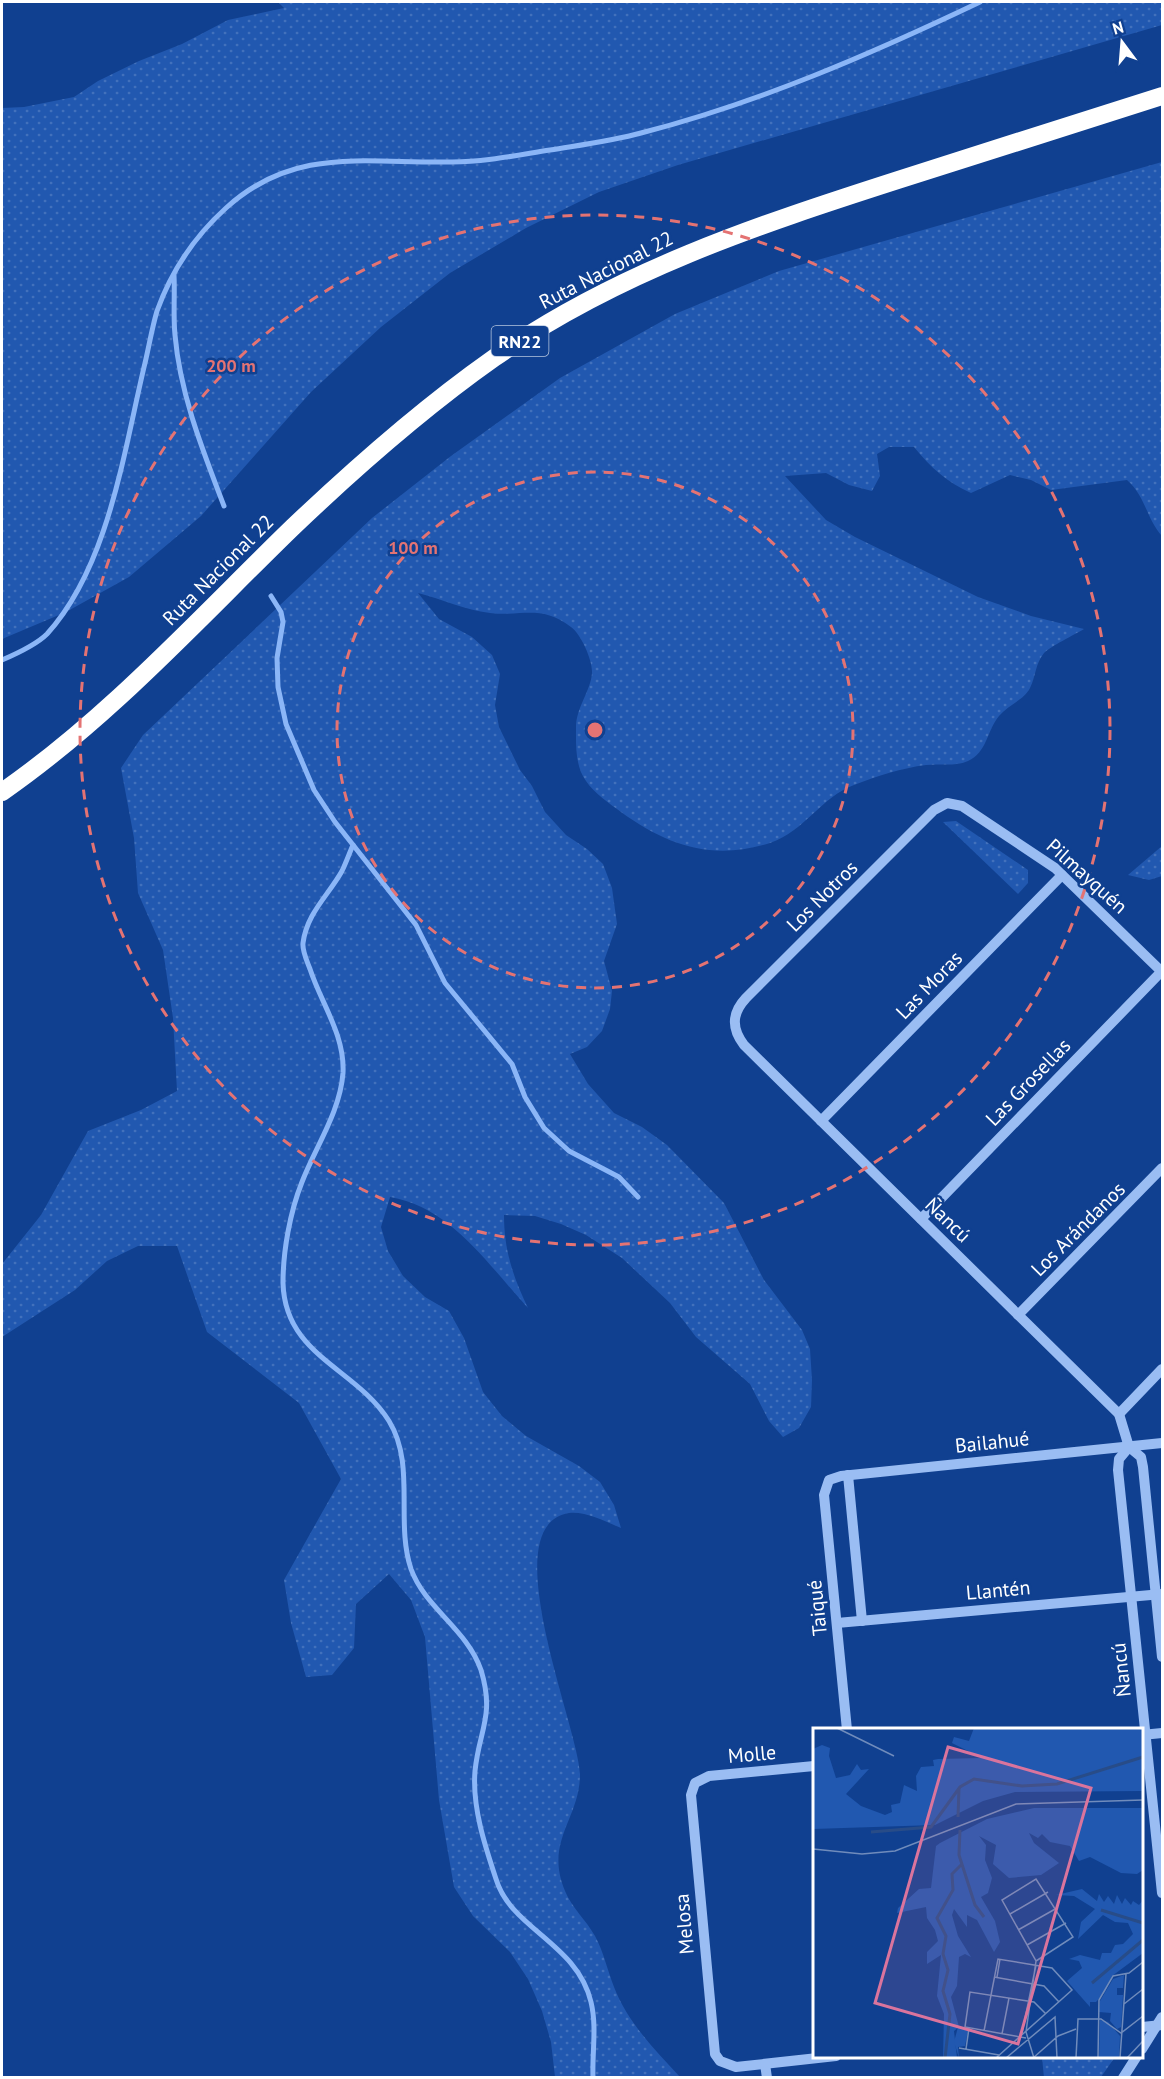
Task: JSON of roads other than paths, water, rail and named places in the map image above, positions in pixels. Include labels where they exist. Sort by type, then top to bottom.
[{"type":"highway","name":"Ruta Nacional 22","points":[[2,792],[65,744],[125,692],[294,527],[368,459],[452,390],[535,331],[628,280],[742,232],[1162,96]]},
{"type":"street","name":"Pilmayquén","points":[[947,802],[962,806],[1036,853],[1062,874],[1162,971]]},
{"type":"street","name":"Los Notros","points":[[734,1024],[736,1010],[746,998],[934,810],[947,802]]},
{"type":"street","name":"Las Moras","points":[[821,1121],[1062,874]]},
{"type":"street","name":"Las Grosellas","points":[[921,1219],[1162,971]]},
{"type":"street","name":"Ñancú","points":[[734,1024],[744,1045],[1119,1414],[1129,1447],[1138,1454],[1143,1463],[1159,1594],[1162,1657]]},
{"type":"street","name":"Los Arándanos","points":[[1018,1315],[1162,1168]]},
{"type":"street","points":[[1119,1414],[1162,1369]]},
{"type":"street","name":"Bailahué","points":[[827,1483],[836,1476],[1162,1443]]},
{"type":"street","name":"Ñancú","points":[[1129,1447],[1118,1464],[1162,1893]]},
{"type":"street","points":[[848,1475],[862,1621]]},
{"type":"street","name":"Taiqué","points":[[827,1483],[824,1496],[847,1728]]},
{"type":"street","name":"Llantén","points":[[837,1623],[1159,1594]]},
{"type":"street","points":[[1144,1735],[1162,1733]]},
{"type":"street","name":"Molle","points":[[695,1783],[709,1776],[813,1766]]},
{"type":"street","name":"Melosa","points":[[695,1783],[691,1795],[715,2054],[720,2061],[736,2067],[765,2064]]},
{"type":"street","points":[[1143,2027],[1161,2022]]},
{"type":"street","points":[[1143,2048],[1161,2022]]},
{"type":"street","points":[[767,2078],[765,2064],[819,2058]]},
{"type":"street","points":[[1123,2078],[1136,2058]]},
{"type":"waterway","points":[[2,660],[32,645],[47,634],[68,606],[86,575],[111,506],[157,311],[169,282],[185,255],[204,230],[226,208],[252,188],[279,175],[306,166],[333,162],[477,161],[630,136],[728,107],[813,76],[980,2]]},
{"type":"waterway","points":[[174,275],[174,328],[182,379],[187,401],[224,506]]},
{"type":"waterway","points":[[271,596],[281,612],[283,622],[277,658],[278,687],[286,724],[314,790],[335,822],[416,925],[445,983],[512,1064],[525,1097],[544,1128],[569,1151],[619,1177],[638,1197]]},
{"type":"waterway","points":[[353,845],[342,871],[309,923],[303,943],[306,959],[336,1032],[343,1059],[343,1073],[337,1101],[302,1182],[291,1219],[283,1271],[287,1308],[296,1328],[309,1345],[375,1403],[389,1421],[397,1438],[402,1456],[405,1532],[411,1569],[417,1583],[475,1655],[485,1686],[486,1711],[475,1771],[475,1798],[488,1853],[496,1879],[504,1896],[515,1911],[559,1950],[584,1982],[591,2002],[594,2021],[593,2078]]}]
